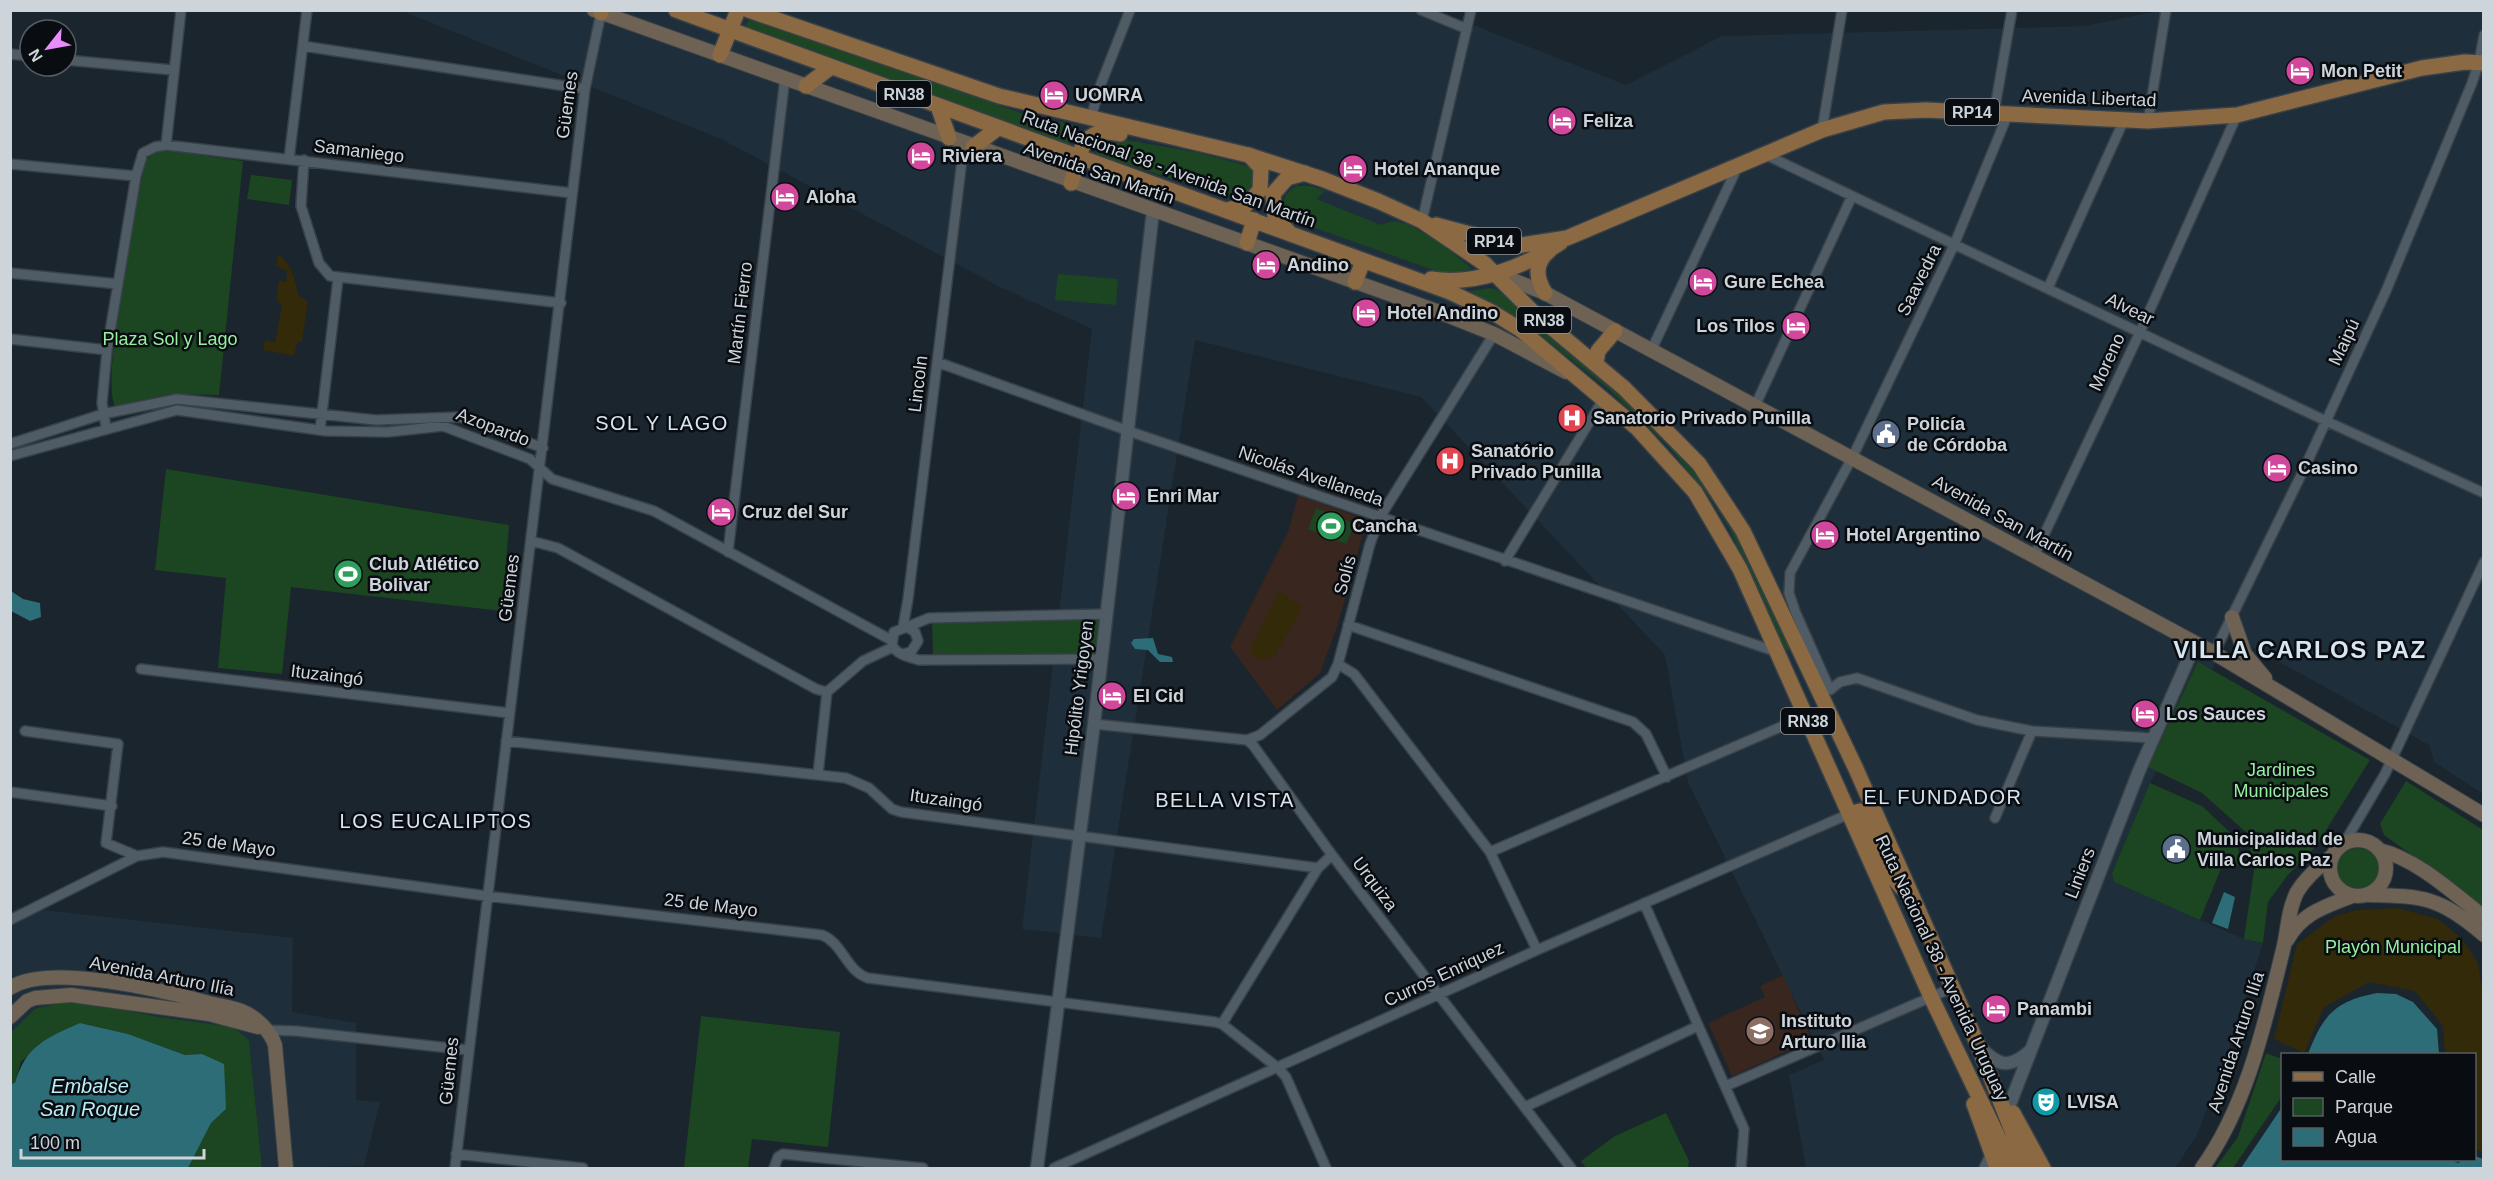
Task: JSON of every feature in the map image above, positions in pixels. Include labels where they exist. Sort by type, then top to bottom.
[{"type":"main road","name":"Ruta Nacional 38 - Avenida San Martín","points":[[676,10],[998,128],[1080,152],[1292,235],[1450,292],[1506,319],[1622,413]]},
{"type":"main road","points":[[720,55],[738,10]]},
{"type":"main road","name":"Ruta Nacional 38 - Avenida San Martín","points":[[748,10],[999,96],[1248,155],[1305,173],[1422,221],[1495,273],[1533,312],[1596,363]]},
{"type":"main road","name":"Avenida San Martín","points":[[598,11],[1071,183],[1247,243],[1494,334],[1586,383]]},
{"type":"main road","name":"Avenida Libertad","points":[[1495,273],[1550,250],[1567,238],[1740,163],[1865,115],[1905,110],[2148,121],[2237,115],[2422,69],[2481,63]]},
{"type":"main road","points":[[806,86],[831,67]]},
{"type":"main road","points":[[938,106],[949,138]]},
{"type":"main road","points":[[1071,183],[1091,118]]},
{"type":"main road","points":[[969,146],[998,128]]},
{"type":"main road","points":[[1080,152],[1089,137],[1101,131],[1160,143],[1192,141]]},
{"type":"main road","points":[[1227,210],[1246,205],[1260,190],[1261,168],[1248,155]]},
{"type":"main road","points":[[1292,235],[1275,216],[1273,194],[1287,178],[1305,173]]},
{"type":"main road","points":[[1247,243],[1254,220]]},
{"type":"main road","name":"Avenida Libertad","points":[[1422,221],[1515,246],[1567,238]]},
{"type":"main road","points":[[1545,293],[1538,279],[1538,265],[1550,250]]},
{"type":"main road","points":[[1355,282],[1364,261]]},
{"type":"main road","name":"Avenida San Martín","points":[[1495,273],[1545,293],[1853,456],[2214,653],[2484,814]]},
{"type":"main road","name":"RP14","points":[[1399,274],[1446,282],[1468,280],[1495,273]]},
{"type":"main road","points":[[1596,363],[1598,351],[1615,331]]},
{"type":"main road","name":"Ruta Nacional 38 - Avenida Uruguay","points":[[1596,363],[1678,441],[1721,494],[1763,570],[1856,769],[1977,1043],[2007,1111],[2027,1168]]},
{"type":"main road","name":"Ruta Nacional 38 - Avenida Uruguay","points":[[1622,413],[1661,452],[1706,509],[1740,569],[1931,997],[2013,1168]]},
{"type":"main road","points":[[2232,617],[2245,654],[2277,691]]},
{"type":"main road","points":[[1778,652],[1796,666],[1820,718],[1842,742]]},
{"type":"main road","points":[[1830,690],[1857,760],[1856,769]]},
{"type":"main road","points":[[1849,814],[1860,811],[1864,816],[1889,873],[1912,899]]},
{"type":"main road","points":[[2284,950],[2291,906],[2296,894],[2303,883],[2343,844],[2358,840],[2373,844],[2384,858],[2385,876],[2382,884],[2368,895]]},
{"type":"main road","points":[[2379,850],[2393,853],[2411,863],[2484,917]]},
{"type":"main road","points":[[2332,856],[2330,864],[2332,881],[2344,893],[2352,896]]},
{"type":"main road","points":[[2284,950],[2294,929],[2312,912],[2352,896],[2421,897],[2438,902],[2457,913],[2484,934]]},
{"type":"main road","name":"Avenida Arturo Ilía","points":[[2202,1168],[2228,1125],[2239,1098],[2284,950]]},
{"type":"main road","name":"Avenida Arturo Ilía","points":[[10,988],[22,983],[59,978],[104,980],[235,1008],[253,1018],[275,1045],[286,1168]]},
{"type":"main road","name":"Avenida Arturo Ilía","points":[[10,1017],[27,1001],[35,998],[86,996],[209,1014],[265,1030]]},
{"type":"main road","points":[[1957,1053],[1997,1168]]},
{"type":"main road","points":[[2007,1111],[2043,1168]]},
{"type":"street","points":[[166,146],[181,10]]},
{"type":"street","points":[[289,159],[307,10]]},
{"type":"street","points":[[1091,118],[1099,89],[1130,10]]},
{"type":"street","points":[[1421,10],[1467,29]]},
{"type":"street","points":[[1422,221],[1471,10]]},
{"type":"street","points":[[1822,130],[1842,10]]},
{"type":"street","name":"Saavedra","points":[[1830,690],[1795,611],[1788,584],[1790,573],[1853,456],[1954,245],[2001,114],[2012,10]]},
{"type":"street","points":[[2148,121],[2166,10]]},
{"type":"street","name":"Güemes","points":[[455,1168],[561,303],[572,193],[585,89],[598,11]]},
{"type":"street","name":"Maipú","points":[[2214,653],[2386,291],[2481,63],[2484,35]]},
{"type":"street","points":[[303,46],[585,89]]},
{"type":"street","points":[[78,61],[173,70]]},
{"type":"street","name":"Martín Fierro","points":[[728,552],[785,78]]},
{"type":"street","name":"Moreno","points":[[2034,556],[2140,332],[2237,115]]},
{"type":"street","points":[[2048,288],[2124,120]]},
{"type":"street","name":"Samaniego","points":[[136,176],[143,153],[154,147],[166,146],[304,160],[572,193]]},
{"type":"street","name":"Lincoln","points":[[905,627],[937,362],[969,146]]},
{"type":"street","name":"Alvear","points":[[1763,154],[2326,421],[2484,493]]},
{"type":"street","points":[[304,160],[301,206],[319,263],[330,276],[338,279],[561,303]]},
{"type":"street","points":[[1651,351],[1740,163]]},
{"type":"street","points":[[10,164],[136,176],[107,351],[103,414],[106,427]]},
{"type":"street","points":[[1755,406],[1852,196]]},
{"type":"street","name":"Hipólito Yrigoyen","points":[[1037,1168],[1094,724],[1126,430],[1153,211]]},
{"type":"street","points":[[10,273],[118,284]]},
{"type":"street","points":[[320,430],[338,279]]},
{"type":"street","name":"Solís","points":[[1247,740],[1260,735],[1325,684],[1338,664],[1370,544],[1380,518],[1494,334]]},
{"type":"street","points":[[10,339],[107,351]]},
{"type":"street","name":"Nicolás Avellaneda","points":[[937,362],[1504,561],[1778,652]]},
{"type":"street","points":[[1504,561],[1604,398]]},
{"type":"street","name":"Azopardo","points":[[10,444],[103,414],[177,399],[376,420],[437,416],[460,417],[543,448]]},
{"type":"street","name":"Azopardo","points":[[10,456],[106,427],[177,410],[320,430],[388,432],[443,426],[530,459],[552,479],[654,511],[892,643]]},
{"type":"street","points":[[531,541],[558,548],[816,689],[828,692]]},
{"type":"street","points":[[2343,844],[2392,758],[2484,562]]},
{"type":"street","points":[[818,774],[828,692],[863,661],[892,643],[894,632],[929,618],[1106,614]]},
{"type":"street","points":[[1348,625],[1633,722],[1646,734],[1666,777]]},
{"type":"street","points":[[902,654],[915,650],[918,641],[915,632],[905,627]]},
{"type":"street","points":[[892,643],[902,654],[919,660],[1101,659]]},
{"type":"street","name":"Liniers","points":[[2007,1111],[2153,738],[2195,644]]},
{"type":"street","points":[[1338,664],[1354,674],[1490,852],[1537,950]]},
{"type":"street","name":"Ituzaingó","points":[[141,669],[509,713]]},
{"type":"street","points":[[1830,690],[1840,682],[1857,678],[1977,720],[2032,731],[2153,738]]},
{"type":"street","points":[[1490,852],[1806,716]]},
{"type":"street","points":[[1094,724],[1247,740]]},
{"type":"street","points":[[25,731],[118,744],[106,843],[137,856]]},
{"type":"street","points":[[1995,818],[2032,731]]},
{"type":"street","name":"Urquiza","points":[[1247,740],[1259,752],[1332,855],[1571,1168]]},
{"type":"street","name":"Ituzaingó","points":[[506,741],[818,774],[863,784],[892,809],[901,812],[1079,834],[1318,868]]},
{"type":"street","points":[[10,792],[112,806]]},
{"type":"street","name":"Curros Enriquez","points":[[1054,1168],[1537,950],[1849,814]]},
{"type":"street","name":"25 de Mayo","points":[[10,920],[137,856],[163,852],[487,896],[822,935],[836,945],[860,976],[868,978],[1222,1024]]},
{"type":"street","points":[[1326,1168],[1286,1077],[1278,1068],[1222,1024],[1318,868],[1332,855]]},
{"type":"street","points":[[1644,903],[1744,1129],[1741,1168]]},
{"type":"street","points":[[1726,1086],[1952,988]]},
{"type":"street","points":[[1525,1107],[1698,1026]]},
{"type":"street","points":[[265,1030],[296,1031],[468,1050]]},
{"type":"street","points":[[1977,1043],[1995,1061],[2007,1064],[2018,1061],[2032,1050]]},
{"type":"street","points":[[1984,1168],[1991,1153]]},
{"type":"street","points":[[456,1154],[583,1168]]},
{"type":"street","points":[[774,1168],[778,1157],[783,1154],[923,1168]]},
{"type":"shaded area","points":[[2163,10],[2483,11],[2483,794],[2434,762],[2429,745],[2231,635],[2150,783],[2112,873],[2114,882],[2244,939],[2263,943],[2222,1071],[2197,1135],[2175,1168],[1806,1168],[1789,1075],[1824,1060],[1688,782],[1665,655],[1421,397],[1195,340],[1101,938],[1022,929],[1092,329],[1000,287],[721,139],[402,11],[1438,11],[1626,85],[1722,36],[2084,26]]},
{"type":"shaded area","points":[[1298,495],[1367,520],[1337,627],[1320,673],[1277,710],[1230,647],[1288,532]]},
{"type":"shaded area","points":[[18,907],[293,938],[292,1012],[356,1023],[356,1100],[380,1102],[364,1166],[262,1168],[249,1040],[110,1007],[11,1032],[11,913]]},
{"type":"shaded area","name":"Instituto Arturo Ilia","points":[[1783,975],[1812,1040],[1732,1076],[1708,1023],[1765,997],[1760,986]]},
{"type":"green space","points":[[750,19],[1024,114],[1077,126],[1069,144],[748,27],[745,25]]},
{"type":"green space","points":[[1103,136],[1200,153],[1251,167],[1255,172],[1257,185],[1245,198],[1238,200],[1098,155],[1094,150],[1094,141]]},
{"type":"green space","name":"Plaza Sol y Lago","points":[[163,150],[243,161],[219,395],[171,394],[115,406],[112,389],[112,362],[135,212],[145,161],[154,152]]},
{"type":"green space","points":[[251,175],[292,180],[289,205],[247,199]]},
{"type":"green space","points":[[1297,186],[1310,186],[1325,191],[1316,199],[1381,225],[1395,221],[1409,225],[1438,242],[1472,269],[1452,273],[1436,271],[1290,219],[1284,212],[1284,200],[1287,193]]},
{"type":"green space","points":[[1058,274],[1118,279],[1116,305],[1055,300]]},
{"type":"green space","points":[[1491,288],[1498,290],[1530,320],[1608,382],[1695,469],[1732,524],[1792,651],[1786,650],[1729,528],[1712,501],[1669,447],[1605,386],[1527,325],[1470,291]]},
{"type":"green space","name":"Club Atlético Bolivar","points":[[166,469],[509,525],[502,611],[291,587],[282,674],[218,668],[226,578],[155,570]]},
{"type":"green space","name":"Cancha","points":[[1316,508],[1355,524],[1346,544],[1308,529]]},
{"type":"green space","points":[[1106,614],[1101,659],[933,654],[932,621]]},
{"type":"green space","name":"Jardines Municipales","points":[[2198,662],[2370,760],[2316,846],[2287,876],[2268,902],[2263,943],[2244,939],[2254,870],[2247,833],[2202,793],[2148,767]]},
{"type":"green space","points":[[2406,781],[2483,830],[2483,907],[2384,835],[2380,824]]},
{"type":"green space","points":[[2150,783],[2202,806],[2237,839],[2241,867],[2224,861],[2200,920],[2114,882],[2112,873]]},
{"type":"green space","points":[[2358,848],[2373,854],[2379,869],[2373,884],[2358,890],[2343,884],[2337,869],[2343,854]]},
{"type":"green space","points":[[63,1002],[110,1007],[158,1017],[233,1027],[249,1040],[262,1168],[188,1168],[211,1123],[226,1109],[203,1054],[185,1055],[128,1034],[80,1023],[21,1061],[15,1083],[11,1084],[11,1032],[35,1009]]},
{"type":"green space","points":[[701,1016],[840,1032],[828,1147],[752,1139],[748,1168],[684,1167]]},
{"type":"green space","points":[[2266,1053],[2281,1059],[2281,1097],[2233,1168],[2215,1168],[2238,1137]]},
{"type":"green space","points":[[1666,1113],[1689,1161],[1688,1168],[1586,1168],[1581,1161],[1615,1136]]},
{"type":"sand","points":[[278,254],[290,267],[298,295],[308,302],[302,341],[297,343],[294,356],[263,350],[265,340],[275,342],[282,306],[276,298],[279,281],[286,282],[287,271],[276,266]]},
{"type":"sand","points":[[1279,591],[1302,607],[1274,658],[1255,659],[1249,650]]},
{"type":"sand","name":"Playón Municipal","points":[[2397,908],[2438,919],[2462,939],[2478,963],[2484,1002],[2483,1152],[2476,1150],[2476,1053],[2445,1053],[2443,1026],[2415,991],[2369,982],[2324,1007],[2304,1053],[2274,1039],[2297,944],[2335,916],[2357,910]]},
{"type":"water","points":[[11,591],[23,599],[40,603],[41,617],[30,621],[11,611]]},
{"type":"water","points":[[1153,638],[1158,654],[1172,657],[1173,662],[1160,662],[1148,650],[1135,649],[1131,643],[1134,639]]},
{"type":"water","points":[[2224,892],[2235,897],[2228,929],[2212,923]]},
{"type":"water","points":[[2377,993],[2396,994],[2413,1002],[2437,1029],[2439,1053],[2308,1053],[2319,1029],[2332,1012],[2351,1000]]},
{"type":"water","name":"Embalse San Roque","points":[[80,1023],[128,1034],[185,1055],[202,1054],[224,1064],[226,1109],[211,1123],[188,1168],[11,1168],[11,1084],[15,1083],[25,1060],[39,1044]]},
{"type":"water","points":[[2281,1108],[2281,1161],[2453,1161],[2458,1163],[2476,1161],[2476,1156],[2483,1159],[2483,1168],[2241,1168]]},
{"type":"place","name":"Mon Petit","points":[[2300,71]]},
{"type":"place","name":"UOMRA","points":[[1054,95]]},
{"type":"place","name":"Feliza","points":[[1562,121]]},
{"type":"place","name":"Riviera","points":[[921,156]]},
{"type":"place","name":"Hotel Ananque","points":[[1353,169]]},
{"type":"place","name":"Aloha","points":[[785,197]]},
{"type":"place","name":"Andino","points":[[1266,265]]},
{"type":"place","name":"Gure Echea","points":[[1703,282]]},
{"type":"place","name":"Hotel Andino","points":[[1366,313]]},
{"type":"place","name":"Los Tilos","points":[[1796,326]]},
{"type":"place","name":"Sanatorio Privado Punilla","points":[[1572,418]]},
{"type":"place","name":"Policía de Córdoba","points":[[1886,434]]},
{"type":"place","name":"Sanatório Privado Punilla","points":[[1450,461]]},
{"type":"place","name":"Casino","points":[[2277,468]]},
{"type":"place","name":"Enri Mar","points":[[1126,496]]},
{"type":"place","name":"Cruz del Sur","points":[[721,512]]},
{"type":"place","name":"Cancha","points":[[1331,526]]},
{"type":"place","name":"Hotel Argentino","points":[[1825,535]]},
{"type":"place","name":"Club Atlético Bolivar","points":[[348,574]]},
{"type":"place","name":"El Cid","points":[[1112,696]]},
{"type":"place","name":"Los Sauces","points":[[2145,714]]},
{"type":"place","name":"Municipalidad de Villa Carlos Paz","points":[[2176,849]]},
{"type":"place","name":"Panambi","points":[[1996,1009]]},
{"type":"place","name":"Instituto Arturo Ilia","points":[[1760,1031]]},
{"type":"place","name":"LVISA","points":[[2046,1102]]},
{"type":"district","name":"SOL Y LAGO","points":[[662,423]]},
{"type":"district","name":"VILLA CARLOS PAZ","points":[[2300,650]]},
{"type":"district","name":"EL FUNDADOR","points":[[1943,797]]},
{"type":"district","name":"BELLA VISTA","points":[[1225,800]]},
{"type":"district","name":"LOS EUCALIPTOS","points":[[436,821]]}]
